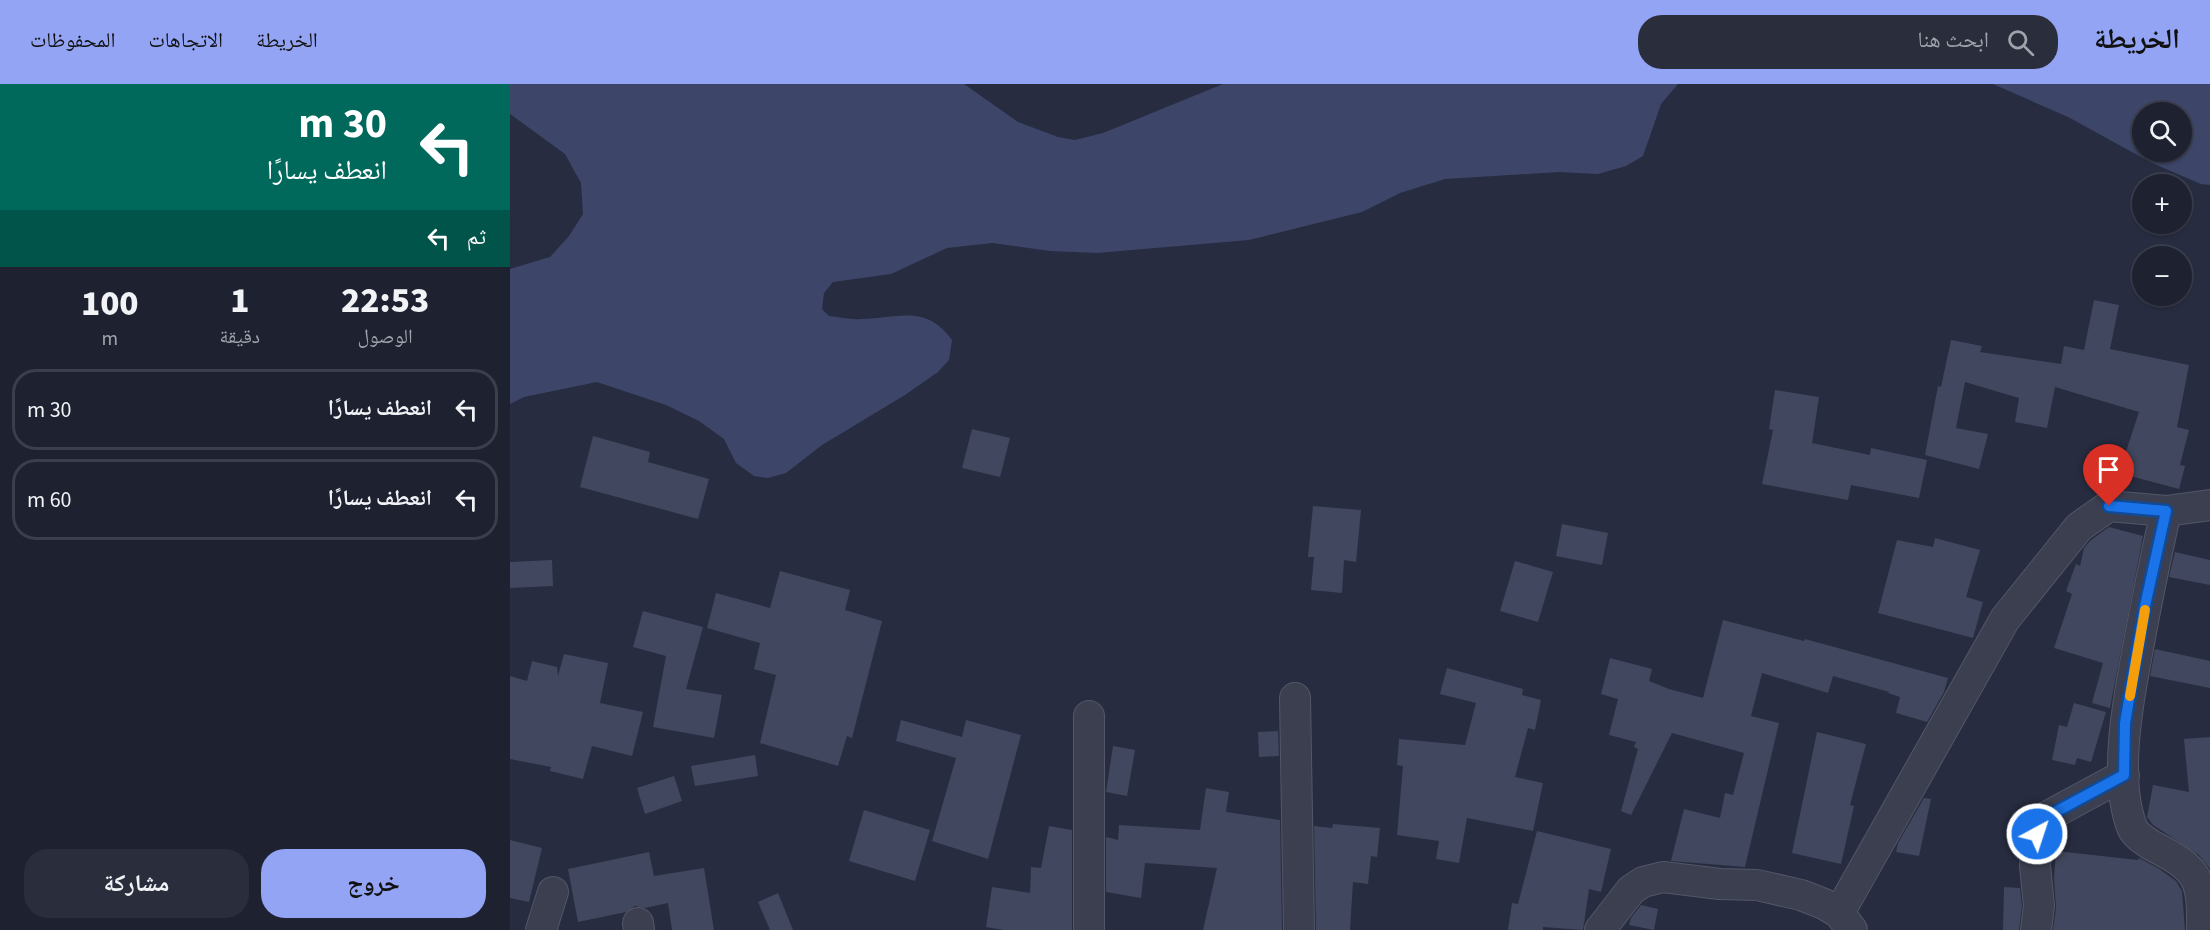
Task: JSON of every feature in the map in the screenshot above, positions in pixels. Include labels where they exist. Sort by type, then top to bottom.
[{"type":"street","points":[[1600,930],[1631,890],[1643,882],[1663,877],[1720,884],[1757,885],[1801,895],[1824,904],[1845,921],[2005,619],[2079,527],[2109,506],[2166,511],[2210,505]]},
{"type":"street","points":[[2166,511],[2145,606],[2125,723],[2125,800],[2132,829],[2142,840],[2186,864],[2202,890],[2202,930]]},
{"type":"street","points":[[1294,698],[1299,930]]},
{"type":"street","points":[[1089,716],[1089,930]]},
{"type":"street","points":[[2036,930],[2039,906],[2035,866],[2037,834],[2048,816],[2124,775]]},
{"type":"street","points":[[541,930],[553,892]]},
{"type":"water","points":[[510,84],[964,84],[1018,122],[1058,137],[1075,140],[1103,133],[1223,84],[1678,84],[1661,104],[1643,156],[1626,166],[1598,174],[1559,172],[1445,179],[1400,193],[1362,212],[1249,240],[1097,253],[1050,251],[992,243],[947,248],[891,274],[833,282],[824,293],[822,309],[829,316],[849,319],[922,317],[932,321],[952,340],[949,360],[938,372],[905,395],[822,445],[786,473],[768,478],[754,476],[736,463],[724,439],[699,421],[666,405],[597,382],[524,397],[510,404],[510,269],[550,257],[569,236],[583,214],[581,183],[565,154],[510,114]]},
{"type":"water","points":[[1993,84],[2210,84],[2210,185],[2192,180],[2192,174],[2178,174],[2150,162],[2192,162],[2192,102],[2132,102],[2132,152],[2068,117]]},
{"type":"building","points":[[2094,300],[2119,305],[2110,349],[2189,365],[2177,427],[2189,430],[2180,465],[2185,466],[2179,489],[2119,473],[2139,412],[2055,387],[2047,428],[2015,422],[2019,398],[1965,382],[1956,428],[1988,434],[1979,469],[1925,455],[1938,386],[1941,387],[1951,340],[1982,346],[1980,352],[2061,364],[2064,346],[2084,350]]},
{"type":"building","points":[[1775,390],[1819,397],[1812,443],[1870,455],[1871,448],[1927,460],[1919,498],[1851,485],[1848,500],[1762,484],[1773,430],[1769,429]]},
{"type":"building","points":[[972,429],[1010,438],[1000,477],[962,468]]},
{"type":"building","points":[[593,436],[650,452],[648,462],[709,479],[698,519],[580,487]]},
{"type":"building","points":[[1313,506],[1361,510],[1356,562],[1344,560],[1342,593],[1311,590],[1314,557],[1308,557]]},
{"type":"building","points":[[1562,524],[1608,533],[1602,565],[1556,556]]},
{"type":"building","points":[[2109,527],[2143,536],[2110,708],[2092,703],[2103,663],[2054,648],[2072,594],[2066,591],[2076,564],[2080,566],[2084,548],[2091,540]]},
{"type":"building","points":[[1935,538],[1980,550],[1966,597],[1983,602],[1973,638],[1878,613],[1897,540],[1933,547]]},
{"type":"building","points":[[2175,552],[2210,560],[2210,585],[2169,577]]},
{"type":"building","points":[[552,560],[553,586],[510,588],[510,562]]},
{"type":"building","points":[[1515,561],[1553,572],[1538,622],[1500,611]]},
{"type":"building","points":[[780,571],[850,590],[845,610],[882,621],[852,738],[847,736],[838,766],[760,743],[776,675],[754,669],[760,643],[707,628],[716,593],[770,608]]},
{"type":"building","points":[[643,611],[703,627],[686,689],[722,695],[714,738],[653,727],[666,656],[633,647]]},
{"type":"building","points":[[1723,620],[1804,641],[1805,639],[1948,678],[1944,692],[1927,722],[1896,713],[1900,697],[1889,692],[1833,676],[1828,693],[1762,673],[1751,716],[1779,723],[1745,867],[1671,861],[1684,809],[1720,818],[1725,793],[1733,795],[1744,753],[1672,733],[1631,815],[1621,811],[1638,749],[1634,747],[1636,742],[1609,735],[1618,699],[1601,694],[1610,658],[1652,669],[1649,681],[1703,698]]},
{"type":"building","points":[[2155,649],[2210,661],[2210,688],[2150,676]]},
{"type":"building","points":[[564,654],[608,663],[600,703],[643,712],[632,756],[592,746],[583,779],[550,771],[551,767],[510,759],[510,676],[527,681],[532,661],[557,667],[558,676]]},
{"type":"building","points":[[1447,668],[1523,689],[1522,695],[1541,700],[1535,730],[1528,728],[1515,777],[1543,783],[1533,831],[1467,818],[1459,863],[1436,859],[1439,841],[1397,835],[1403,766],[1397,765],[1399,739],[1465,745],[1476,703],[1440,694]]},
{"type":"building","points":[[2074,703],[2106,712],[2091,762],[2077,758],[2075,765],[2052,760],[2059,725],[2067,727]]},
{"type":"building","points":[[901,720],[962,737],[966,720],[1021,735],[988,859],[932,841],[956,758],[896,741]]},
{"type":"building","points":[[1278,731],[1279,756],[1259,757],[1258,732]]},
{"type":"building","points":[[1817,732],[1866,744],[1850,805],[1854,806],[1841,864],[1792,853]]},
{"type":"building","points":[[2210,737],[2210,869],[2199,855],[2153,825],[2147,817],[2153,785],[2189,792],[2184,739]]},
{"type":"building","points":[[1113,746],[1135,750],[1127,796],[1106,792]]},
{"type":"building","points":[[755,755],[758,776],[695,786],[691,766]]},
{"type":"building","points":[[674,776],[682,801],[645,814],[637,788]]},
{"type":"building","points":[[1206,788],[1229,792],[1226,812],[1280,820],[1282,930],[1203,930],[1217,868],[1145,863],[1141,898],[1106,892],[1106,837],[1118,840],[1119,825],[1200,830]]},
{"type":"building","points":[[1924,798],[1931,799],[1919,856],[1896,852],[1898,843]]},
{"type":"building","points":[[864,810],[930,830],[915,881],[849,861]]},
{"type":"building","points":[[1333,824],[1380,828],[1377,857],[1371,856],[1368,884],[1353,882],[1350,930],[1316,930],[1314,826],[1332,828]]},
{"type":"building","points":[[1049,826],[1072,830],[1072,930],[1004,930],[986,927],[992,887],[1030,893],[1031,867],[1041,868]]},
{"type":"building","points":[[1537,831],[1611,849],[1601,892],[1589,889],[1583,930],[1543,927],[1543,930],[1508,930],[1512,903],[1518,904]]},
{"type":"building","points":[[510,840],[542,848],[529,902],[510,898]]},
{"type":"building","points":[[2056,851],[2138,860],[2139,858],[2158,868],[2176,881],[2182,891],[2185,930],[2053,930],[2056,908],[2054,878]]},
{"type":"building","points":[[649,852],[654,876],[704,868],[714,930],[672,930],[668,903],[645,908],[635,906],[626,912],[578,922],[568,869]]},
{"type":"building","points":[[2004,887],[2020,888],[2022,906],[2019,930],[2003,930]]},
{"type":"building","points":[[778,893],[793,930],[770,930],[758,902]]},
{"type":"building","points":[[1641,905],[1658,909],[1654,930],[1629,925],[1631,918]]},
{"type":"slow traffic","points":[[2130,696],[2145,610]]},
{"type":"route","points":[[2037,834],[2048,816],[2124,775],[2125,723],[2145,606],[2166,511],[2109,506]]}]
